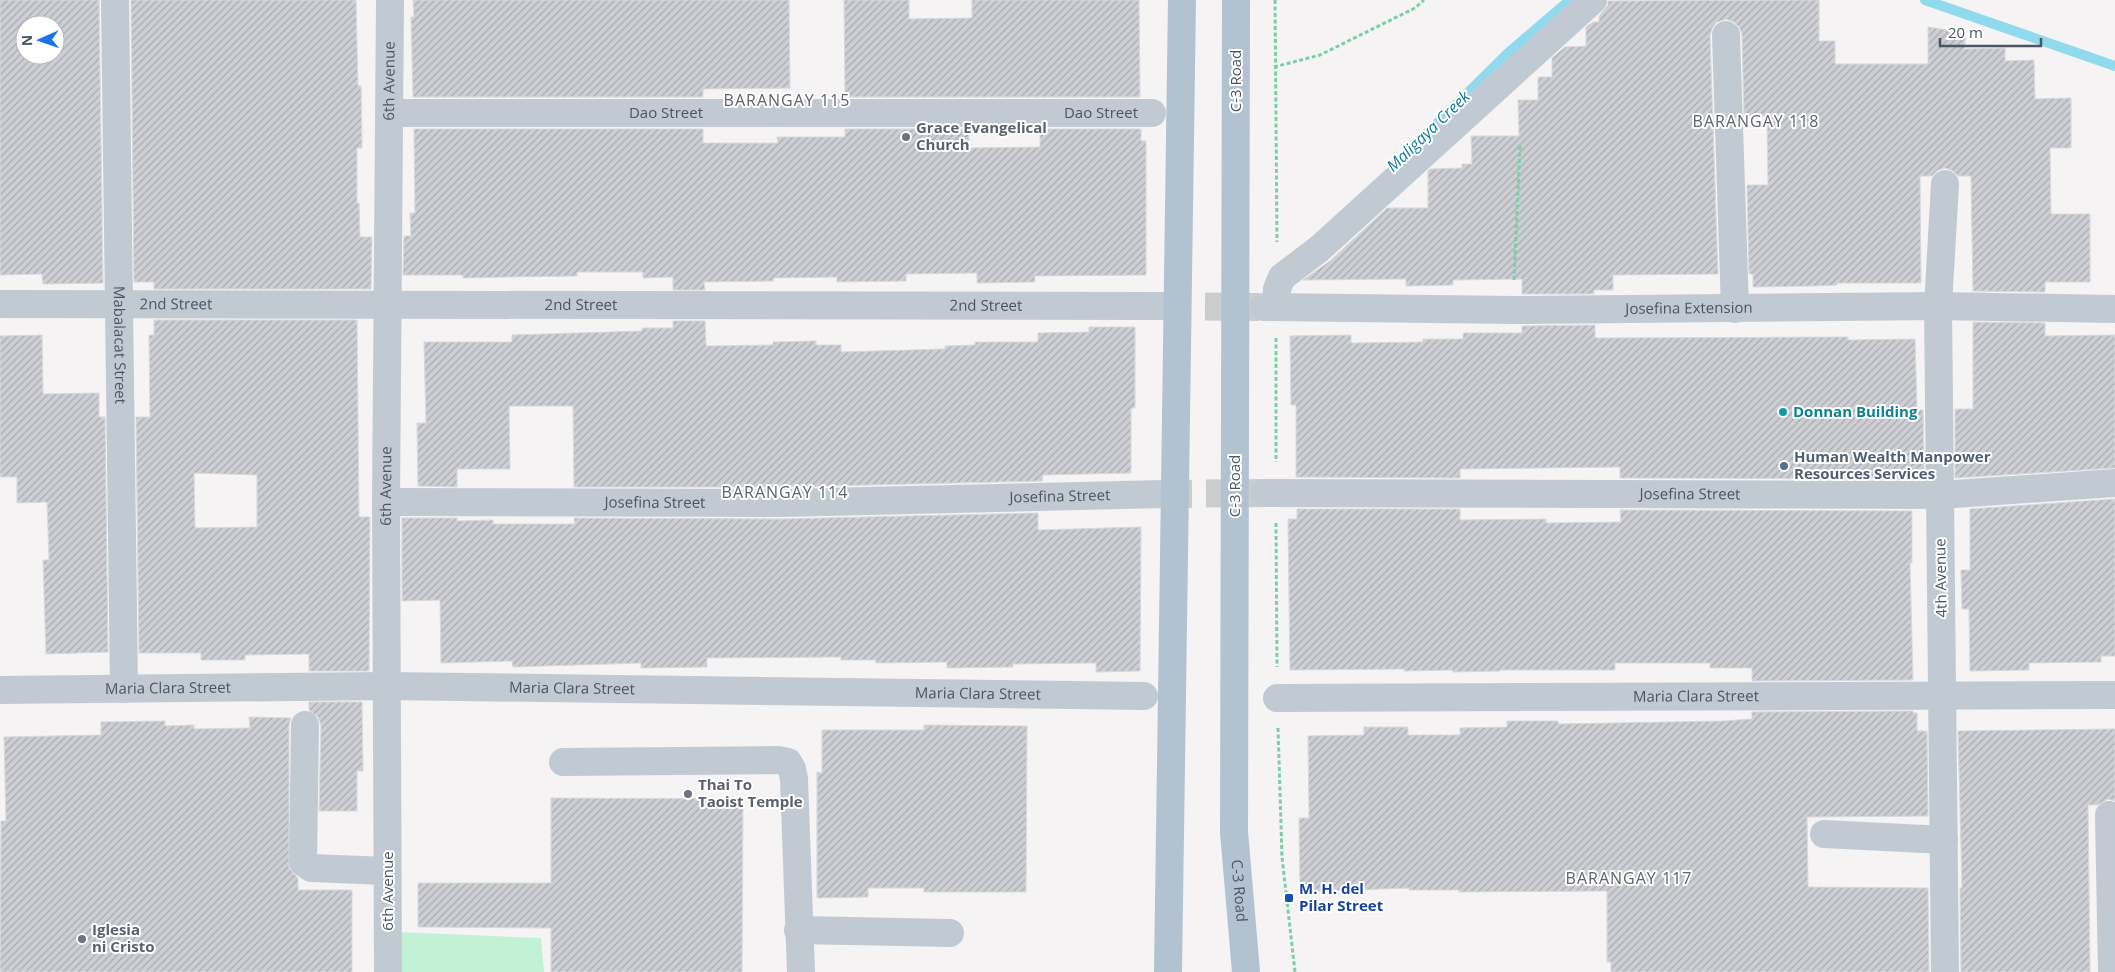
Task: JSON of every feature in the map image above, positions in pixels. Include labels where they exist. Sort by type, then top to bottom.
[{"type":"main road","points":[[1168,972],[1182,0]]},
{"type":"main road","name":"C-3 Road","points":[[1236,0],[1234,832],[1246,972]]},
{"type":"street","name":"Mabalacat Street","points":[[115,0],[124,690]]},
{"type":"street","name":"6th Avenue","points":[[388,972],[386,502],[390,0]]},
{"type":"street","points":[[1273,298],[1290,271],[1318,249],[1593,0]]},
{"type":"street","points":[[1726,35],[1735,309]]},
{"type":"street","name":"Dao Street","points":[[390,113],[1152,113]]},
{"type":"street","name":"4th Avenue","points":[[1945,184],[1938,306],[1945,972]]},
{"type":"street","name":"Josefina Extension","points":[[1273,298],[1514,310],[1938,306],[2115,309]]},
{"type":"street","name":"2nd Street","points":[[0,304],[1163,306]]},
{"type":"street","name":"Josefina Street","points":[[1271,493],[1940,495],[2115,483]]},
{"type":"street","name":"Josefina Street","points":[[386,502],[781,504],[1164,494]]},
{"type":"street","name":"Maria Clara Street","points":[[0,690],[387,686],[1144,696]]},
{"type":"street","name":"Maria Clara Street","points":[[1277,698],[2115,695]]},
{"type":"street","points":[[305,725],[302,862],[311,868],[388,871]]},
{"type":"street","points":[[563,762],[778,760],[788,762],[794,779],[801,972]]},
{"type":"street","points":[[2108,815],[2112,972]]},
{"type":"street","points":[[1824,834],[1944,840]]},
{"type":"street","points":[[798,930],[950,933]]},
{"type":"path","points":[[1275,0],[1271,493],[1282,857],[1295,972]]},
{"type":"path","points":[[1274,67],[1320,55],[1415,8],[1424,0]]},
{"type":"path","points":[[1514,310],[1520,146]]},
{"type":"green space","points":[[397,932],[541,938],[544,972],[397,972]]},
{"type":"building","points":[[0,0],[99,0],[103,283],[43,284],[42,274],[0,275]]},
{"type":"building","points":[[131,0],[356,0],[358,86],[361,86],[362,148],[357,148],[357,203],[359,203],[360,237],[372,237],[371,289],[154,289],[154,282],[134,282]]},
{"type":"building","points":[[413,0],[789,0],[790,88],[703,89],[703,97],[413,97],[411,17],[414,17]]},
{"type":"building","points":[[844,0],[909,0],[909,19],[972,18],[972,0],[1139,0],[1140,97],[845,97]]},
{"type":"building","points":[[1819,0],[1819,41],[1835,41],[1835,64],[1928,64],[1928,27],[1966,33],[1964,49],[2005,48],[2005,61],[2034,60],[2035,99],[2071,98],[2071,148],[2050,148],[2051,214],[2090,214],[2090,282],[2045,282],[2045,292],[1973,291],[1971,176],[1958,176],[1953,171],[1945,168],[1938,170],[1932,176],[1920,176],[1921,283],[1837,283],[1837,285],[1753,287],[1753,274],[1749,274],[1747,185],[1768,185],[1767,116],[1744,116],[1742,34],[1734,22],[1726,19],[1717,22],[1712,28],[1710,36],[1718,274],[1613,275],[1613,290],[1594,290],[1594,294],[1522,294],[1522,279],[1453,280],[1453,285],[1406,286],[1406,279],[1303,280],[1330,261],[1387,208],[1428,208],[1428,171],[1430,169],[1462,168],[1462,164],[1472,164],[1471,136],[1519,136],[1518,100],[1538,100],[1538,77],[1552,77],[1552,58],[1565,47],[1586,46],[1586,27],[1593,22],[1599,22],[1599,16],[1608,5],[1608,1]]},
{"type":"building","points":[[414,129],[703,129],[703,143],[778,143],[777,137],[845,137],[845,129],[969,129],[969,148],[1040,147],[1040,129],[1141,129],[1141,141],[1146,141],[1146,275],[1035,276],[1035,282],[977,283],[977,273],[906,274],[906,281],[837,282],[837,277],[773,278],[774,281],[704,282],[705,290],[673,290],[673,277],[643,278],[643,272],[577,272],[577,276],[463,278],[463,275],[403,275],[404,236],[411,236],[410,213],[415,213]]},
{"type":"building","points":[[154,320],[357,320],[359,517],[370,517],[369,671],[309,671],[309,654],[245,655],[245,660],[201,660],[201,653],[139,653],[136,417],[150,417],[149,335],[154,335]],"holes":[[[194,473],[257,475],[257,527],[195,528]]]},
{"type":"building","points":[[673,321],[705,321],[706,346],[773,345],[773,342],[816,341],[816,345],[841,345],[841,352],[945,349],[945,346],[975,345],[975,342],[1038,342],[1038,333],[1089,332],[1089,327],[1135,327],[1135,408],[1131,408],[1131,473],[1043,475],[1042,481],[781,487],[574,487],[573,406],[509,406],[510,469],[457,469],[457,487],[418,486],[417,423],[426,423],[424,342],[512,342],[512,335],[642,331],[642,328],[673,328]]},
{"type":"building","points":[[1973,322],[2045,323],[2045,336],[2115,335],[2115,468],[1955,478],[1955,409],[1973,409]]},
{"type":"building","points":[[1595,325],[1595,338],[1848,337],[1848,340],[1915,339],[1917,410],[1923,410],[1924,477],[1912,477],[1912,479],[1620,478],[1620,467],[1460,469],[1460,478],[1296,477],[1296,405],[1291,405],[1290,336],[1351,335],[1351,343],[1423,342],[1423,339],[1463,339],[1463,333],[1522,333],[1522,326]]},
{"type":"building","points":[[42,335],[43,394],[99,393],[99,417],[105,417],[108,652],[46,654],[43,560],[49,560],[47,502],[17,503],[17,477],[0,477],[0,336]]},
{"type":"building","points":[[2115,499],[2115,656],[2101,656],[2101,662],[2029,663],[2029,670],[1970,671],[1969,609],[1962,609],[1961,570],[1970,570],[1970,509]]},
{"type":"building","points":[[1297,509],[1460,509],[1460,520],[1546,519],[1546,523],[1621,522],[1620,510],[1912,511],[1912,563],[1910,563],[1913,680],[1752,681],[1752,668],[1710,668],[1710,663],[1615,663],[1615,670],[1453,672],[1453,670],[1404,671],[1404,669],[1290,670],[1288,519],[1297,519]]},
{"type":"building","points":[[1038,513],[1038,530],[1141,527],[1140,671],[1096,672],[1096,663],[1013,664],[1013,667],[947,668],[947,662],[876,663],[876,660],[841,660],[841,657],[707,658],[707,667],[641,668],[641,663],[513,667],[512,661],[441,663],[440,600],[402,601],[402,518],[457,518],[457,521],[493,520],[493,524],[575,524],[574,518],[781,519]]},
{"type":"building","points":[[309,702],[362,702],[363,771],[357,771],[357,811],[319,811],[321,725],[318,717],[309,710]]},
{"type":"building","points":[[1913,711],[1913,713],[1917,713],[1917,731],[1927,731],[1928,816],[1807,817],[1808,887],[1928,888],[1929,972],[1611,972],[1611,962],[1607,962],[1607,891],[1459,892],[1459,890],[1409,890],[1409,888],[1300,892],[1299,818],[1309,818],[1308,736],[1364,735],[1364,727],[1408,727],[1408,735],[1460,735],[1460,728],[1507,727],[1507,721],[1558,721],[1558,724],[1724,721],[1752,719],[1752,712]]},
{"type":"building","points":[[249,717],[291,718],[289,725],[289,868],[298,878],[298,890],[352,890],[352,972],[0,972],[1,821],[6,821],[4,737],[101,735],[101,722],[165,721],[165,726],[194,725],[194,729],[250,728]]},
{"type":"building","points":[[924,725],[1027,726],[1026,892],[924,892],[924,888],[868,888],[868,897],[817,898],[817,772],[822,773],[822,730],[924,730]]},
{"type":"building","points":[[2115,729],[2115,801],[2108,799],[2097,805],[2088,805],[2090,972],[1961,972],[1960,888],[1962,888],[1958,731]]},
{"type":"building","points":[[551,798],[743,799],[742,972],[551,972],[551,928],[418,927],[418,883],[551,883]]},
{"type":"waterway","name":"Maligaya Creek","points":[[1419,141],[1508,53],[1570,0]]},
{"type":"waterway","name":"Maligaya Creek","points":[[1925,0],[2115,66]]},
{"type":"tunnel","points":[[1163,306],[1259,307]]},
{"type":"tunnel","points":[[1164,494],[1265,493]]},
{"type":"place","name":"Grace Evangelical Church","points":[[906,137]]},
{"type":"place","name":"Donnan Building","points":[[1783,412]]},
{"type":"place","name":"Human Wealth Manpower Resources Services","points":[[1784,466]]},
{"type":"place","name":"Thai To Taoist Temple","points":[[688,794]]},
{"type":"place","name":"M. H. del Pilar Street","points":[[1289,898]]},
{"type":"place","name":"Iglesia ni Cristo","points":[[82,939]]},
{"type":"district","name":"BARANGAY 115","points":[[787,100]]},
{"type":"district","name":"BARANGAY 118","points":[[1756,121]]},
{"type":"district","name":"BARANGAY 114","points":[[785,492]]},
{"type":"district","name":"BARANGAY 117","points":[[1629,878]]}]
